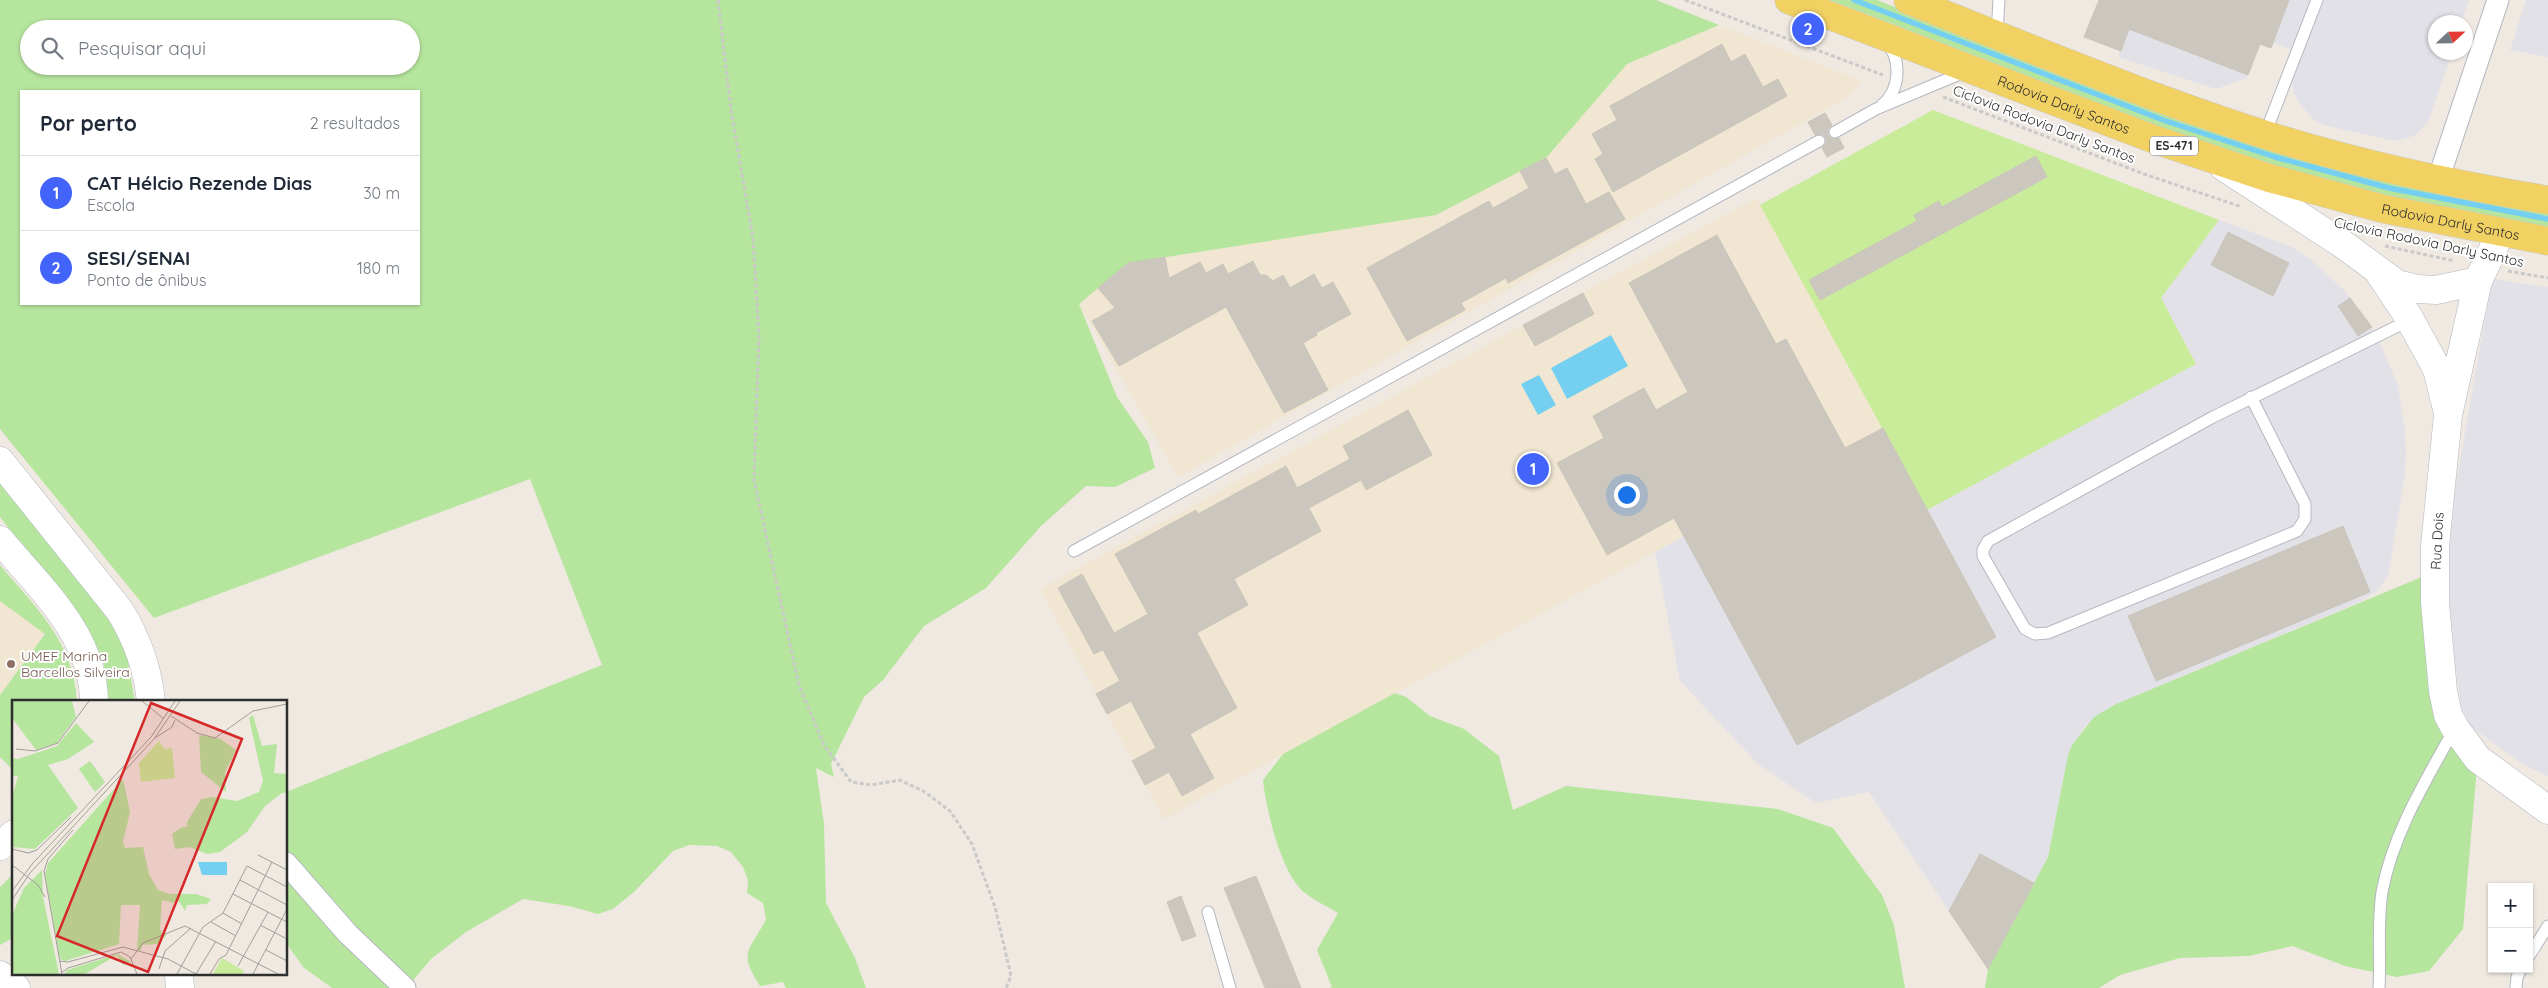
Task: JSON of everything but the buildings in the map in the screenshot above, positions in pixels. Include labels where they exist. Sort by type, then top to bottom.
[{"type":"main road","name":"Rodovia Darly Santos","points":[[1789,0],[2212,160],[2365,204],[2500,234],[2548,241]]},
{"type":"main road","points":[[1908,0],[2170,102],[2265,134],[2336,155],[2438,180],[2548,200]]},
{"type":"street","points":[[2438,180],[2498,0]]},
{"type":"street","points":[[2212,160],[2344,245],[2397,284],[2418,289],[2436,290],[2482,274]]},
{"type":"street","name":"Rua Dois","points":[[2500,234],[2482,274],[2448,415],[2435,546],[2435,603],[2443,691],[2448,715],[2455,728],[2478,759],[2548,810]]},
{"type":"street","points":[[2379,272],[2410,320],[2437,369],[2448,415]]},
{"type":"street","points":[[0,461],[120,611],[141,654],[151,700]]},
{"type":"street","points":[[0,540],[71,626],[88,661],[94,700]]},
{"type":"street","points":[[0,846],[12,836]]},
{"type":"street","points":[[288,865],[348,934],[405,988]]},
{"type":"lane","points":[[1998,35],[1999,0]]},
{"type":"lane","points":[[2265,134],[2317,0]]},
{"type":"lane","points":[[1876,33],[1890,46],[1896,63],[1896,80],[1891,94],[1876,109]]},
{"type":"lane","points":[[1835,132],[1876,109],[1971,70]]},
{"type":"lane","points":[[1074,551],[1819,141]]},
{"type":"lane","points":[[2251,397],[2304,504],[2305,519],[2297,531],[2048,632],[2035,634],[2025,628],[1983,556],[1983,550],[1988,541],[2251,397],[2410,320]]},
{"type":"lane","points":[[2379,988],[2378,933],[2382,892],[2397,839],[2455,728]]},
{"type":"lane","points":[[1208,912],[1230,988]]},
{"type":"lane","points":[[2533,950],[2548,926]]},
{"type":"lane","points":[[2516,988],[2519,973]]},
{"type":"path","points":[[718,0],[731,110],[753,238],[759,336],[754,480],[799,685],[824,745],[851,782],[871,785],[900,780],[925,792],[950,811],[972,844],[995,907],[1011,976],[1006,988]]},
{"type":"path","points":[[1685,0],[1896,80]]},
{"type":"path","name":"Ciclovia Rodovia Darly Santos","points":[[1923,90],[2144,174],[2250,210]]},
{"type":"path","name":"Ciclovia Rodovia Darly Santos","points":[[2376,244],[2482,274],[2548,278]]},
{"type":"shaded area","points":[[2099,0],[2469,0],[2464,15],[2428,15],[2428,60],[2450,60],[2428,122],[2414,136],[2395,141],[2323,125],[2313,119],[2299,103],[2294,93],[2291,73],[2297,52],[2273,42],[2271,48],[2260,44],[2247,78],[2216,89],[2118,57],[2120,51],[2084,37]]},
{"type":"shaded area","points":[[2526,0],[2548,0],[2548,57],[2510,50]]},
{"type":"shaded area","points":[[1719,25],[1862,81],[1851,95],[1178,477],[1079,304],[1128,263],[1436,215],[1546,158],[1627,64]]},
{"type":"shaded area","points":[[1933,110],[2219,220],[2161,298],[2196,364],[1882,428],[1164,819],[1040,589],[1756,198],[1760,205]]},
{"type":"shaded area","points":[[2219,220],[2292,247],[2310,259],[2344,290],[2377,336],[2398,386],[2405,430],[2405,475],[2388,576],[2377,591],[2358,603],[2116,704],[2085,726],[2068,755],[2048,857],[1988,969],[1869,792],[1816,803],[1758,764],[1680,681],[1655,552],[1883,428],[2196,364],[2161,298]]},
{"type":"shaded area","points":[[2492,279],[2548,287],[2548,776],[2522,764],[2466,723],[2462,712],[2441,570]]},
{"type":"shaded area","name":"UMEF Marina Barcellos Silveira","points":[[0,601],[45,633],[0,695]]},
{"type":"green space","points":[[0,0],[1656,0],[1719,25],[1627,64],[1546,158],[1436,215],[1128,263],[1079,304],[1117,397],[1148,442],[1155,468],[1115,487],[1086,486],[1041,526],[986,588],[924,626],[883,680],[864,697],[831,764],[834,777],[816,768],[824,824],[826,903],[855,958],[866,988],[786,988],[783,982],[760,986],[749,965],[748,951],[766,919],[763,903],[747,893],[748,880],[743,867],[731,852],[717,846],[689,845],[673,851],[635,891],[613,909],[598,914],[569,906],[523,899],[466,932],[431,959],[411,983],[412,988],[332,988],[303,967],[289,947],[288,791],[602,665],[530,479],[154,618],[0,429]]},
{"type":"green space","points":[[1830,0],[1877,0],[2166,113],[2548,212],[2548,227],[2387,195],[2273,165],[2161,127]]},
{"type":"green space","points":[[1933,110],[2219,220],[2161,298],[2196,364],[1927,510],[1760,205]]},
{"type":"green space","points":[[0,481],[102,606],[120,637],[127,655],[135,700],[109,700],[103,660],[88,628],[0,517]]},
{"type":"green space","points":[[0,565],[39,611],[61,644],[69,661],[77,700],[12,700],[12,769],[0,757],[0,695],[45,634],[0,601]]},
{"type":"green space","points":[[2429,574],[2433,677],[2477,767],[2463,929],[2429,971],[2397,977],[2345,966],[2292,946],[2249,956],[2180,958],[2120,975],[2099,988],[1985,988],[1988,969],[2048,857],[2068,755],[2072,745],[2094,717],[2116,704]]},
{"type":"green space","points":[[1395,693],[1406,697],[1430,716],[1464,729],[1499,756],[1513,810],[1566,786],[1778,809],[1833,828],[1882,895],[1894,925],[1905,988],[1329,988],[1332,987],[1317,950],[1338,913],[1313,899],[1296,884],[1282,857],[1276,840],[1267,807],[1263,780],[1283,754]]},
{"type":"green space","points":[[12,875],[12,938],[0,945],[0,887]]},
{"type":"water","points":[[1611,335],[1628,366],[1567,399],[1551,368]]},
{"type":"water","points":[[1539,375],[1556,405],[1538,415],[1521,384]]},
{"type":"waterway","points":[[1854,0],[2163,120],[2275,157],[2389,188],[2548,219]]},
{"type":"place","name":"SESI/SENAI","points":[[1808,29]]},
{"type":"place","name":"CAT Hélcio Rezende Dias","points":[[1533,469]]},
{"type":"place","name":"UMEF Marina Barcellos Silveira","points":[[11,664]]}]
